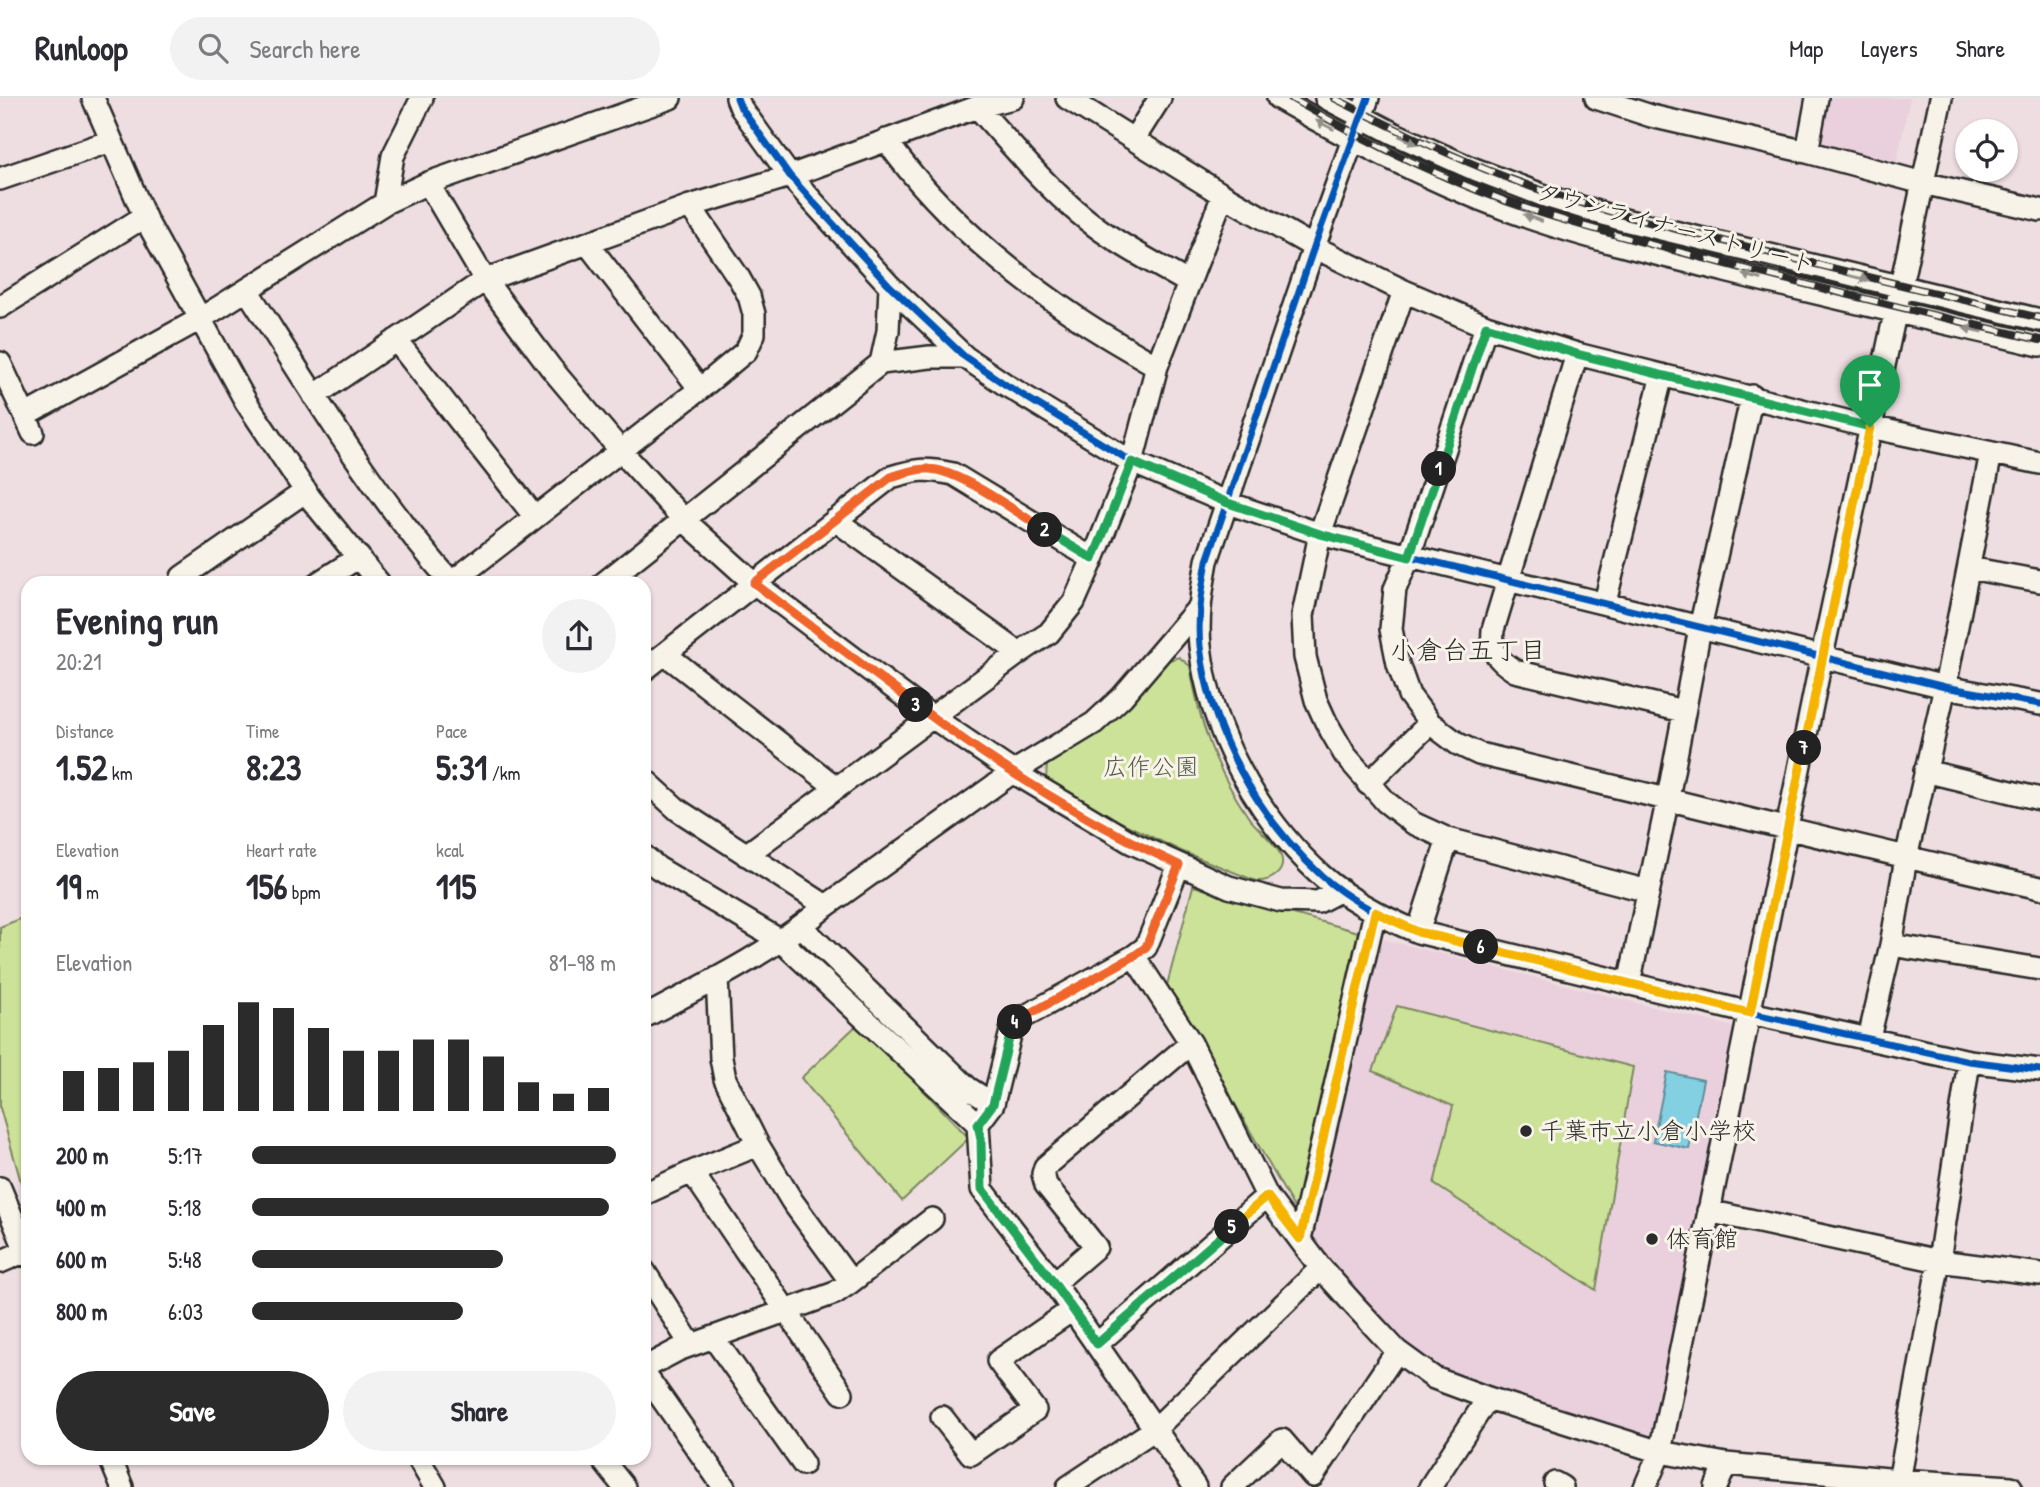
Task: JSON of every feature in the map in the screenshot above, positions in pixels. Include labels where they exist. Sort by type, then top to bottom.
[{"type":"street","points":[[93,98],[146,220],[246,402],[306,491],[374,576]]},
{"type":"street","points":[[385,203],[393,156],[422,98]]},
{"type":"street","points":[[0,363],[30,424],[385,203],[428,183],[670,98]]},
{"type":"street","points":[[737,98],[741,108],[790,176],[890,286],[965,357],[1132,462],[1228,503],[1320,534],[1945,687],[2040,704]]},
{"type":"street","points":[[314,396],[485,280],[690,206],[790,176],[977,107],[1013,98]]},
{"type":"street","points":[[1067,98],[1223,195],[1314,247],[1404,291],[1486,326],[1577,354],[1870,427],[2040,463]]},
{"type":"street","points":[[1134,139],[1160,98]]},
{"type":"street","name":"タウンライナーストリート","points":[[1278,98],[1354,139],[1460,190],[1535,219],[1611,242],[1896,313],[2040,345]]},
{"type":"street","name":"タウンライナーストリート","points":[[1326,98],[1364,107],[1393,133],[1469,167],[1545,196],[1620,219],[2040,320]]},
{"type":"street","points":[[1596,98],[1651,116],[1807,152],[1923,183],[2039,207]]},
{"type":"street","points":[[1807,152],[1817,98]]},
{"type":"street","points":[[1645,1487],[1660,1452],[1822,656],[1941,98]]},
{"type":"street","points":[[977,107],[1043,180],[1081,215],[1189,284]]},
{"type":"street","points":[[1364,107],[1207,561],[1199,607],[1200,645],[1216,714],[1238,766],[1255,796],[1275,824],[1322,876],[1375,912],[1418,932],[1750,1013],[1969,1061],[2040,1070]]},
{"type":"street","points":[[886,140],[934,201],[978,242],[1079,319],[1157,366]]},
{"type":"street","points":[[0,179],[111,141]]},
{"type":"street","points":[[428,183],[485,280],[551,368],[684,520],[754,583],[932,717],[1013,772],[1132,843],[1229,887],[1282,901],[1318,902],[1341,890]]},
{"type":"street","points":[[746,855],[1049,633],[1074,601],[1132,462],[1157,366],[1223,195]]},
{"type":"street","points":[[460,576],[746,351],[754,334],[754,314],[749,296],[690,206]]},
{"type":"street","points":[[0,307],[134,223],[146,220]]},
{"type":"street","points":[[587,243],[700,389]]},
{"type":"street","points":[[881,363],[888,331],[890,286]]},
{"type":"street","points":[[247,290],[314,396],[414,539],[447,576]]},
{"type":"street","points":[[1404,291],[1320,534],[1303,615],[1305,657],[1316,700],[1345,755],[1368,784],[1385,802],[1413,822],[1448,839],[1648,891]]},
{"type":"street","points":[[1486,326],[1409,557],[1395,589],[1391,629],[1398,664],[1409,695],[1430,723],[1458,744],[1479,754],[1668,798],[1787,830],[2040,888]]},
{"type":"street","points":[[396,340],[536,517]]},
{"type":"street","points":[[1577,354],[1507,581],[1491,646],[1500,661],[1515,671],[1683,711]]},
{"type":"street","points":[[613,576],[881,363],[930,357],[965,357]]},
{"type":"street","points":[[1605,603],[1662,375]]},
{"type":"street","points":[[1629,984],[1700,628],[1752,396]]},
{"type":"street","points":[[1869,1038],[1891,945],[1906,858],[1945,687],[1992,453]]},
{"type":"street","points":[[651,665],[891,477],[914,470],[930,469],[953,474],[1093,559]]},
{"type":"street","points":[[183,576],[306,491]]},
{"type":"street","points":[[835,520],[1019,653]]},
{"type":"street","points":[[329,576],[359,557]]},
{"type":"street","points":[[1969,568],[2040,582]]},
{"type":"street","points":[[651,1013],[781,941],[1013,772],[1094,723],[1122,697],[1199,607]]},
{"type":"street","points":[[665,654],[837,788]]},
{"type":"street","points":[[1368,784],[1430,723]]},
{"type":"street","points":[[1926,771],[2040,799]]},
{"type":"street","points":[[651,785],[678,810],[826,906]]},
{"type":"street","points":[[1418,932],[1448,839]]},
{"type":"street","points":[[651,862],[781,941],[978,1124],[982,1189],[1054,1283],[1195,1487]]},
{"type":"street","points":[[978,1124],[993,1104],[1013,1023],[1146,947],[1179,865]]},
{"type":"street","points":[[1300,1239],[1375,912]]},
{"type":"street","points":[[802,927],[968,1088],[993,1104]]},
{"type":"street","points":[[1891,945],[2040,969]]},
{"type":"street","points":[[1134,956],[1191,1042],[1267,1196],[1321,1268],[1397,1351],[1434,1378],[1488,1398],[1660,1452],[1726,1464],[1899,1483],[2011,1487]]},
{"type":"street","points":[[717,978],[721,1058],[725,1079],[758,1145],[792,1201],[850,1282]]},
{"type":"street","points":[[1054,1283],[1096,1247],[1046,1185],[1043,1174],[1045,1167],[1191,1042]]},
{"type":"street","points":[[1899,1483],[1939,1261],[1969,1061]]},
{"type":"street","points":[[651,1191],[758,1145]]},
{"type":"street","points":[[692,1172],[842,1393]]},
{"type":"street","points":[[0,1188],[21,1238]]},
{"type":"street","points":[[1097,1344],[1267,1196]]},
{"type":"street","points":[[1708,1212],[1939,1261],[2040,1275]]},
{"type":"street","points":[[651,1367],[678,1350],[835,1293],[932,1219]]},
{"type":"street","points":[[0,1262],[21,1254]]},
{"type":"street","points":[[1068,1487],[1155,1429],[1321,1268]]},
{"type":"street","points":[[651,1282],[691,1345]]},
{"type":"street","points":[[942,1418],[971,1454],[1035,1410],[999,1361],[1072,1310]]},
{"type":"street","points":[[713,1337],[803,1464]]},
{"type":"street","points":[[1235,1486],[1282,1440],[1318,1481],[1397,1351]]},
{"type":"street","points":[[651,1381],[724,1487]]},
{"type":"street","points":[[1430,1487],[1488,1398]]},
{"type":"street","points":[[1716,1487],[1726,1464]]},
{"type":"street","points":[[113,1465],[122,1487]]},
{"type":"street","points":[[422,1465],[435,1487]]},
{"type":"street","points":[[607,1465],[624,1487]]},
{"type":"shaded area","points":[[1824,98],[1910,98],[1896,166],[1821,150],[1815,139]]},
{"type":"shaded area","name":"千葉市立小倉小学校","points":[[1382,939],[1738,1028],[1651,1439],[1646,1444],[1422,1364],[1312,1247],[1310,1235]]},
{"type":"green space","name":"広作公園","points":[[1179,657],[1190,666],[1198,706],[1210,744],[1226,780],[1247,815],[1279,851],[1281,867],[1271,878],[1256,881],[1181,851],[1110,817],[1046,779],[1047,764],[1104,723],[1163,662]]},
{"type":"green space","points":[[1193,886],[1358,932],[1297,1213],[1167,985]]},
{"type":"green space","points":[[21,918],[21,1182],[0,1108],[0,927]]},
{"type":"green space","points":[[1397,1006],[1633,1067],[1596,1290],[1434,1184],[1453,1106],[1373,1071]]},
{"type":"green space","points":[[859,1023],[969,1138],[902,1201],[801,1078]]},
{"type":"water","points":[[1667,1072],[1703,1080],[1689,1149],[1653,1141]]},
{"type":"railway","points":[[1291,98],[1413,162],[1477,190],[1541,213],[1741,268],[2040,340]]},
{"type":"railway","points":[[1334,98],[1466,161],[1570,200],[1774,254],[2040,318]]},
{"type":"cycle path","points":[[737,98],[741,108],[790,176],[890,286],[965,357],[1132,462],[1228,503],[1320,534],[1945,687],[2040,704]]},
{"type":"cycle path","points":[[1368,98],[1314,247],[1207,561],[1203,582],[1199,635],[1205,678],[1214,710],[1241,772],[1277,828],[1333,885],[1368,908],[1418,932],[1750,1013],[1969,1061],[2040,1070]]},
{"type":"place","name":"千葉市立小倉小学校","points":[[1526,1131]]},
{"type":"place","name":"体育館","points":[[1652,1239]]},
{"type":"district","name":"小倉台五丁目","points":[[1468,650]]},
{"type":"route","points":[[1486,326],[1577,354],[1870,427],[1750,1013],[1418,932],[1375,912],[1300,1239],[1267,1196],[1097,1344],[982,1189],[978,1124],[993,1104],[1013,1023],[1146,947],[1179,865],[1132,843],[1013,772],[932,717],[754,583],[891,477],[914,470],[930,469],[953,474],[1093,559],[1132,462],[1228,503],[1320,534],[1409,557],[1486,326]]}]
